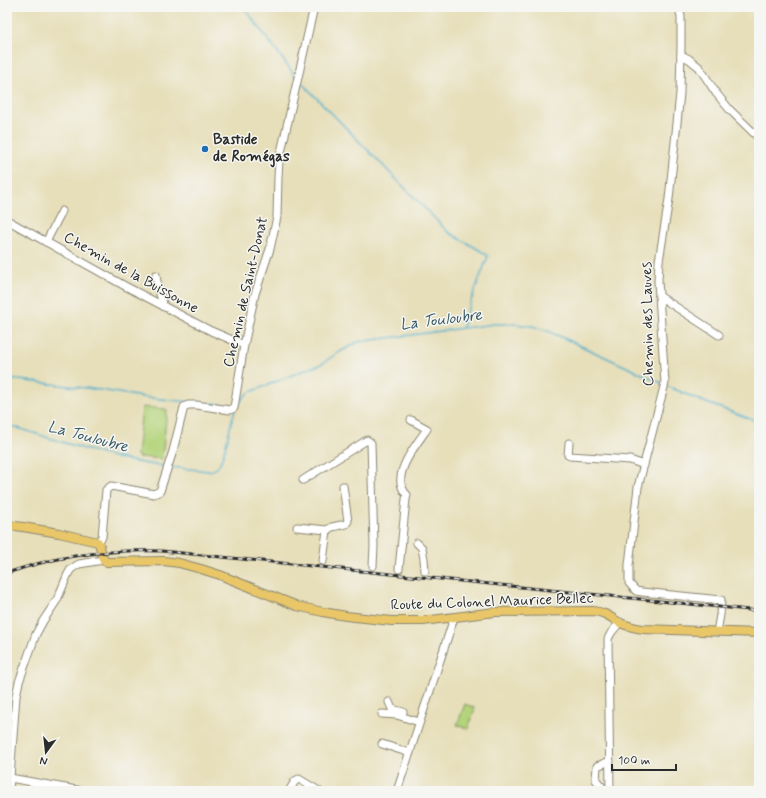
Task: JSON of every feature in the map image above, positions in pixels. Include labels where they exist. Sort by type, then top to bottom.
[{"type":"main road","points":[[7,525],[23,526],[98,542],[103,560]]},
{"type":"main road","name":"Route du Colonel Maurice Bellec","points":[[103,560],[107,562],[164,561],[179,563],[216,573],[297,606],[334,614],[392,621],[423,622],[495,612],[593,611],[605,613],[629,627],[643,629],[759,633]]},
{"type":"street","name":"Chemin de Saint-Donat","points":[[98,542],[102,537],[106,490],[111,486],[154,494],[160,491],[173,451],[184,407],[188,405],[196,405],[230,410],[234,408],[244,345],[255,294],[270,249],[277,217],[279,161],[314,7]]},
{"type":"street","name":"Chemin des Lauves","points":[[680,7],[681,55],[679,101],[670,192],[659,261],[658,281],[665,385],[638,487],[629,583],[636,591],[721,600],[717,632]]},
{"type":"street","points":[[681,55],[689,58],[699,67],[716,93],[730,110],[759,138]]},
{"type":"street","points":[[46,242],[62,211]]},
{"type":"street","name":"Chemin de la Buissonne","points":[[7,220],[164,307],[211,331],[244,345]]},
{"type":"street","points":[[156,275],[158,288],[164,307]]},
{"type":"street","points":[[659,296],[719,335]]},
{"type":"street","points":[[399,569],[407,495],[401,486],[402,470],[408,457],[427,429],[411,420]]},
{"type":"street","points":[[303,480],[366,440],[371,443],[374,546],[373,566]]},
{"type":"street","points":[[569,443],[568,455],[570,456],[630,460],[644,465]]},
{"type":"street","points":[[297,527],[327,530],[332,527],[346,524],[348,520],[343,486]]},
{"type":"street","points":[[323,561],[327,530]]},
{"type":"street","points":[[417,543],[422,548],[425,571]]},
{"type":"street","points":[[9,791],[17,690],[36,634],[54,605],[71,569],[80,564],[103,560]]},
{"type":"street","points":[[397,791],[454,618]]},
{"type":"street","points":[[610,791],[608,639],[620,622]]},
{"type":"street","points":[[389,702],[392,709],[420,720]]},
{"type":"street","points":[[382,714],[398,715],[420,720]]},
{"type":"street","points":[[382,744],[410,753]]},
{"type":"street","points":[[602,791],[602,788],[596,780],[597,766],[610,761]]},
{"type":"street","points":[[10,778],[82,791]]},
{"type":"street","points":[[289,791],[295,781],[299,779],[318,791]]},
{"type":"green space","points":[[143,407],[167,410],[162,459],[138,457],[137,455]]},
{"type":"green space","points":[[465,704],[475,708],[468,729],[457,725]]},
{"type":"waterway","points":[[242,7],[246,10],[296,77]]},
{"type":"waterway","points":[[299,80],[448,232],[488,256],[464,319],[463,328]]},
{"type":"waterway","name":"La Touloubre","points":[[237,407],[248,393],[320,365],[358,342],[494,324],[532,326],[548,331],[662,383]]},
{"type":"waterway","points":[[7,379],[190,402]]},
{"type":"waterway","name":"La Touloubre","points":[[667,386],[704,402],[759,422]]},
{"type":"waterway","points":[[209,403],[231,406]]},
{"type":"waterway","name":"La Touloubre","points":[[170,467],[208,471],[217,468],[223,456],[235,411]]},
{"type":"waterway","name":"La Touloubre","points":[[7,425],[109,456],[146,464],[165,466]]},
{"type":"railway","points":[[7,573],[45,562],[84,554],[123,551],[162,551],[759,611]]},
{"type":"place","name":"Bastide de Romégas","points":[[205,149]]}]
